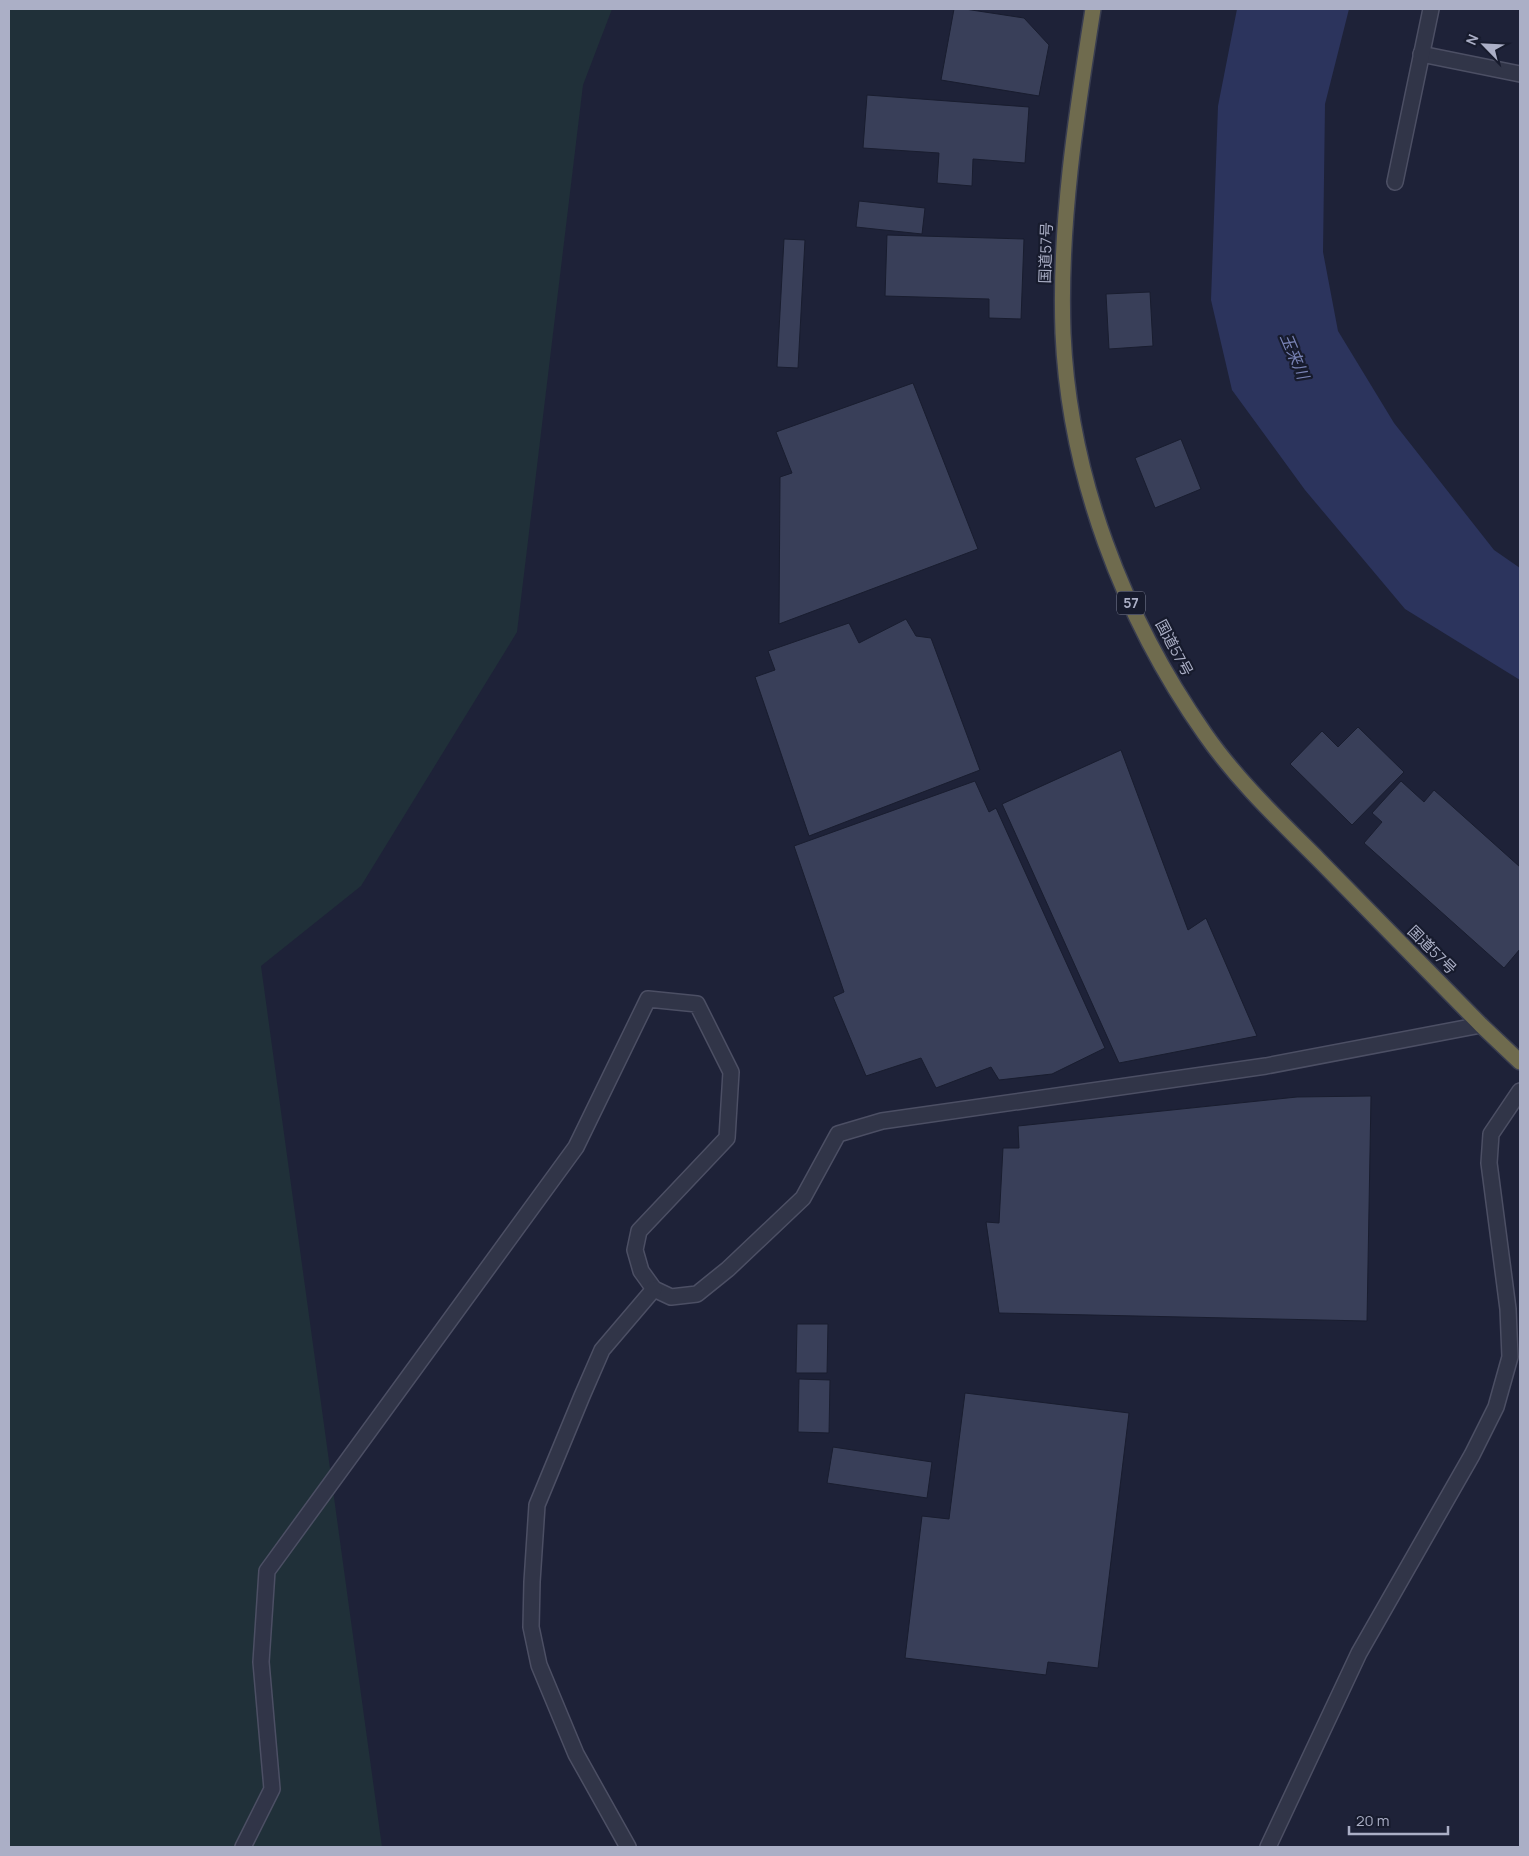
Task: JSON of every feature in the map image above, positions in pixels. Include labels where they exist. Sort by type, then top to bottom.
[{"type":"highway","name":"国道57号","points":[[1092,9],[1079,95],[1065,214],[1063,334],[1069,396],[1081,463],[1102,536],[1126,594],[1166,673],[1206,735],[1251,791],[1481,1025],[1520,1062]]},
{"type":"street","points":[[1395,182],[1420,54],[1432,9]]},
{"type":"street","points":[[1420,54],[1520,74]]},
{"type":"street","points":[[243,1847],[272,1789],[261,1662],[267,1571],[576,1147],[648,999],[697,1004],[731,1072],[727,1138],[640,1230],[635,1250],[641,1271],[654,1289],[671,1297],[697,1294],[728,1269],[803,1198],[838,1134],[882,1120],[1266,1066],[1481,1025]]},
{"type":"street","points":[[1268,1847],[1359,1653],[1472,1455],[1496,1407],[1510,1357],[1508,1309],[1489,1163],[1491,1134],[1520,1091]]},
{"type":"street","points":[[628,1847],[576,1754],[539,1664],[531,1627],[532,1582],[538,1505],[582,1396],[602,1350],[654,1289]]},
{"type":"shaded area","points":[[9,9],[612,9],[583,85],[517,632],[361,886],[261,966],[382,1847],[9,1847]]},
{"type":"water","name":"玉来川","points":[[1237,9],[1349,9],[1325,104],[1323,252],[1338,331],[1394,423],[1494,550],[1520,568],[1520,680],[1405,609],[1305,490],[1232,390],[1211,300],[1218,106]]},
{"type":"building","points":[[954,9],[1024,18],[1049,45],[1039,96],[941,80]]},
{"type":"building","points":[[867,95],[1029,107],[1025,163],[973,159],[972,186],[937,183],[939,153],[863,148]]},
{"type":"building","points":[[859,201],[925,208],[922,234],[856,227]]},
{"type":"building","points":[[887,235],[1024,239],[1021,319],[989,318],[989,299],[885,296]]},
{"type":"building","points":[[784,239],[805,240],[798,368],[777,367]]},
{"type":"building","points":[[1150,292],[1153,346],[1109,349],[1106,294]]},
{"type":"building","points":[[913,383],[978,549],[779,624],[780,477],[792,473],[776,432]]},
{"type":"building","points":[[1181,439],[1201,489],[1155,508],[1135,458]]},
{"type":"building","points":[[906,619],[916,636],[931,638],[980,770],[809,836],[755,677],[775,670],[768,651],[849,623],[859,643]]},
{"type":"building","points":[[1358,727],[1404,772],[1352,825],[1290,764],[1322,731],[1338,747]]},
{"type":"building","points":[[1121,750],[1188,930],[1206,918],[1257,1036],[1119,1063],[1002,804]]},
{"type":"building","points":[[975,781],[989,812],[996,808],[1105,1048],[1052,1074],[999,1080],[991,1067],[936,1088],[921,1058],[866,1076],[833,997],[844,992],[794,846]]},
{"type":"building","points":[[1401,781],[1424,802],[1434,790],[1520,867],[1520,949],[1504,968],[1364,843],[1382,822],[1372,813]]},
{"type":"building","points":[[1371,1096],[1367,1321],[999,1313],[986,1222],[999,1223],[1003,1148],[1019,1148],[1018,1126],[1297,1097]]},
{"type":"building","points":[[797,1324],[828,1324],[827,1373],[796,1373]]},
{"type":"building","points":[[799,1379],[830,1380],[829,1433],[798,1432]]},
{"type":"building","points":[[965,1393],[1129,1413],[1098,1668],[1048,1662],[1046,1675],[905,1658],[922,1516],[949,1519]]},
{"type":"building","points":[[833,1447],[932,1462],[927,1498],[827,1483]]}]
